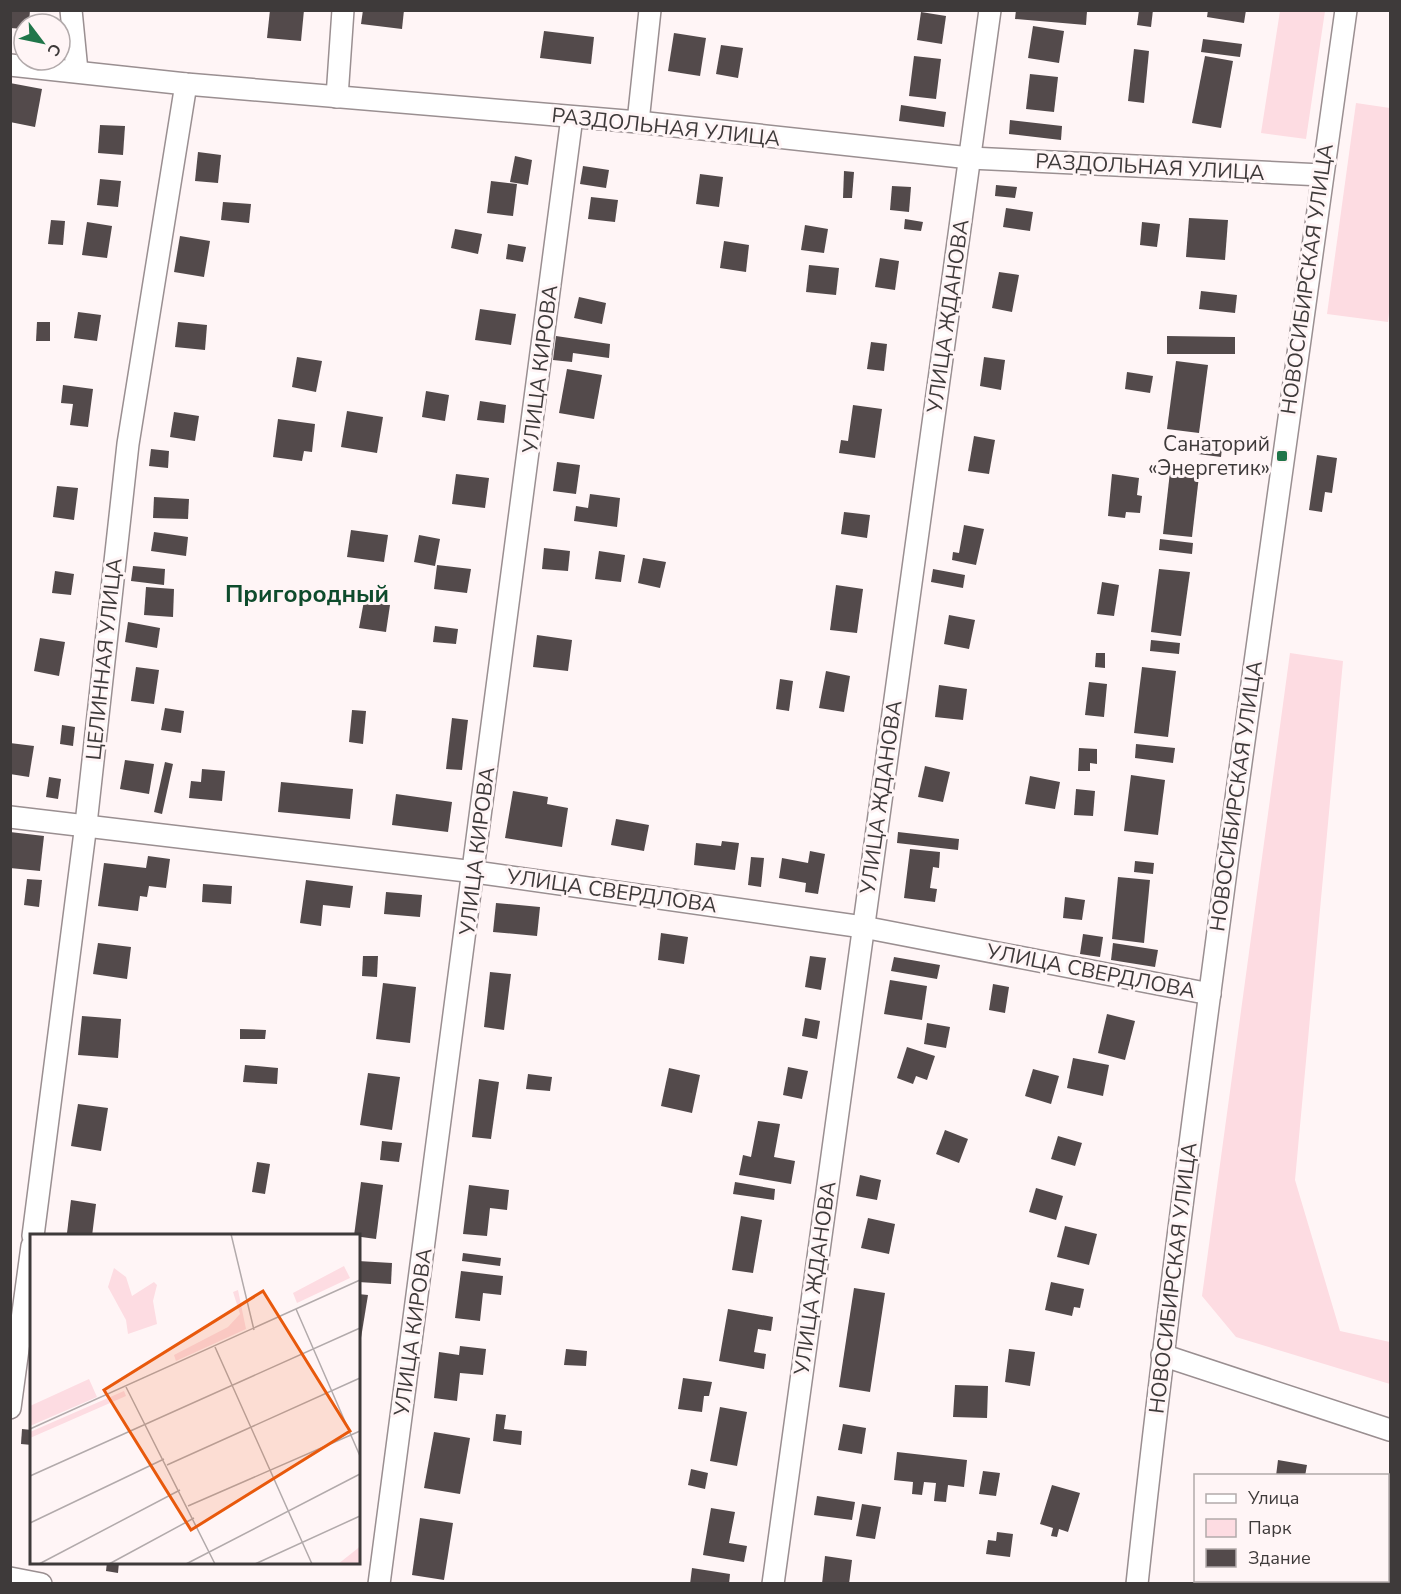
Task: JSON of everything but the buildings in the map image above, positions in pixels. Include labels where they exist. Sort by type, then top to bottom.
[{"type":"street","points":[[71,10],[77,70]]},
{"type":"street","points":[[337,97],[344,10]]},
{"type":"street","points":[[638,122],[650,10]]},
{"type":"street","name":"УЛИЦА ЖДАНОВА","points":[[773,1584],[990,10]]},
{"type":"street","name":"НОВОСИБИРСКАЯ УЛИЦА","points":[[1137,1584],[1162,1355],[1346,10]]},
{"type":"street","name":"РАЗДОЛЬНАЯ УЛИЦА","points":[[10,65],[77,70],[186,84],[638,122],[970,158],[1322,175]]},
{"type":"street","name":"ЦЕЛИННАЯ УЛИЦА","points":[[33,1234],[86,824],[128,444],[186,84]]},
{"type":"street","name":"УЛИЦА КИРОВА","points":[[379,1584],[475,872],[573,117]]},
{"type":"street","name":"УЛИЦА СВЕРДЛОВА","points":[[10,816],[475,872],[863,927],[1210,994]]},
{"type":"street","points":[[10,1408],[30,1261]]},
{"type":"street","points":[[1162,1355],[1390,1430]]},
{"type":"street","points":[[10,1578],[41,1584]]},
{"type":"green space","points":[[1280,11],[1325,11],[1306,139],[1261,133]]},
{"type":"green space","points":[[1356,103],[1390,108],[1390,304],[1388,322],[1327,314]]},
{"type":"green space","points":[[1290,653],[1343,661],[1295,1180],[1340,1331],[1390,1342],[1390,1384],[1236,1337],[1202,1296]]},
{"type":"place","name":"Санаторий «Энергетик»","points":[[1282,456]]},
{"type":"district","name":"Пригородный","points":[[307,594]]}]
